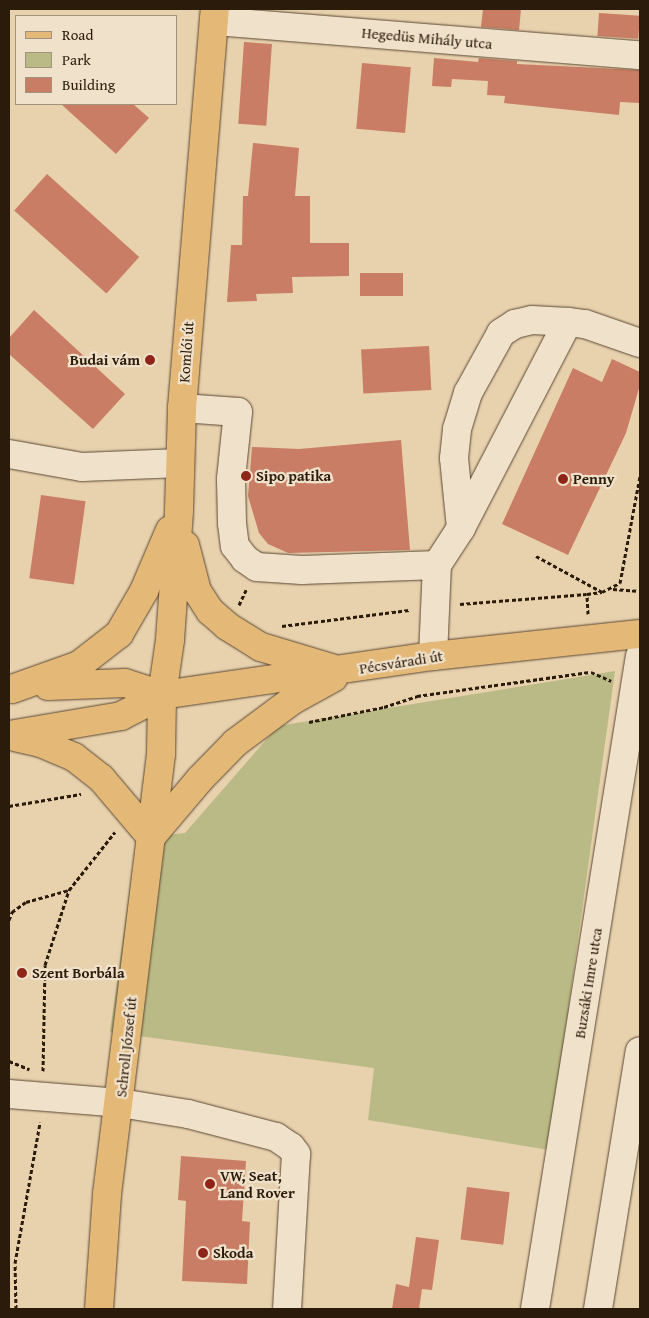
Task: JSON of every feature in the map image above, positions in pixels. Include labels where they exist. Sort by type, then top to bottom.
[{"type":"main road","name":"Komlói út","points":[[162,695],[170,640],[182,408],[214,15]]},
{"type":"main road","points":[[178,510],[190,575],[210,611],[236,633],[261,647],[344,671]]},
{"type":"main road","points":[[10,689],[79,665],[119,634],[144,591],[178,510]]},
{"type":"main road","name":"Pécsváradi út","points":[[162,695],[344,671],[433,656],[640,634]]},
{"type":"main road","points":[[9,735],[41,743],[74,757],[101,778],[151,837],[200,779],[236,743],[293,700],[344,671]]},
{"type":"main road","points":[[10,689],[125,683],[162,695]]},
{"type":"main road","points":[[9,735],[121,716],[162,695]]},
{"type":"main road","name":"Schroll József út","points":[[99,1309],[107,1194],[120,1103],[161,754],[162,695]]},
{"type":"street","name":"Hegedüs Mihály utca","points":[[214,15],[640,55]]},
{"type":"street","points":[[461,528],[454,458],[457,428],[468,392],[501,333],[515,324],[532,320],[568,322],[593,327],[640,343]]},
{"type":"street","points":[[433,656],[437,565],[461,528],[568,322]]},
{"type":"street","points":[[182,408],[238,412],[231,479],[232,523],[235,546],[244,560],[257,567],[302,570],[437,565]]},
{"type":"street","points":[[9,454],[82,467],[180,463]]},
{"type":"street","name":"Buzsáki Imre utca","points":[[535,1309],[636,700],[640,656]]},
{"type":"street","points":[[598,1309],[640,1051]]},
{"type":"street","points":[[9,1094],[120,1103],[242,1127],[276,1137],[291,1147],[296,1154],[287,1309]]},
{"type":"path","points":[[613,589],[620,583],[640,476]]},
{"type":"path","points":[[536,556],[602,592]]},
{"type":"path","points":[[591,672],[588,640],[588,594],[613,589],[640,590]]},
{"type":"path","points":[[300,724],[384,707],[417,696],[591,672],[610,681],[636,700]]},
{"type":"path","points":[[9,806],[89,793]]},
{"type":"path","points":[[16,1309],[15,1263],[36,1148],[41,1097],[45,965],[69,890],[115,831]]},
{"type":"path","points":[[9,920],[10,911],[26,902],[69,890]]},
{"type":"green space","points":[[615,671],[549,1150],[368,1120],[374,1068],[110,1032],[137,838],[185,833],[278,726]]},
{"type":"building","points":[[483,9],[521,9],[519,30],[481,27]]},
{"type":"building","points":[[599,13],[640,16],[638,39],[597,36]]},
{"type":"building","points":[[244,42],[272,44],[266,126],[238,124]]},
{"type":"building","points":[[434,58],[478,62],[479,58],[517,61],[517,64],[640,70],[640,103],[620,102],[619,115],[504,103],[505,96],[487,95],[488,81],[452,79],[451,87],[432,86]]},
{"type":"building","points":[[362,63],[411,67],[405,133],[356,129]]},
{"type":"building","points":[[62,105],[134,105],[149,118],[116,154]]},
{"type":"building","points":[[253,143],[299,148],[295,196],[310,196],[310,243],[349,243],[349,276],[292,277],[293,293],[256,294],[257,301],[227,302],[231,245],[242,245],[243,196],[248,196]]},
{"type":"building","points":[[47,174],[139,257],[106,293],[14,210]]},
{"type":"building","points":[[360,273],[403,273],[403,296],[360,296]]},
{"type":"building","points":[[34,310],[125,394],[93,429],[9,354],[9,338]]},
{"type":"building","points":[[429,346],[431,390],[363,393],[361,350]]},
{"type":"building","name":"Penny","points":[[612,359],[640,372],[640,385],[626,433],[568,555],[502,524],[573,368],[602,382]]},
{"type":"building","points":[[401,440],[410,550],[288,553],[268,544],[259,533],[248,496],[252,447],[299,449]]},
{"type":"building","points":[[41,495],[86,501],[74,584],[29,578]]},
{"type":"building","points":[[181,1156],[246,1161],[242,1221],[250,1222],[247,1284],[182,1281],[186,1201],[178,1200]]},
{"type":"building","points":[[467,1187],[510,1192],[503,1245],[461,1240]]},
{"type":"building","points":[[416,1237],[439,1240],[432,1290],[422,1289],[419,1309],[392,1309],[396,1284],[409,1287]]},
{"type":"place","name":"Budai vám","points":[[150,360]]},
{"type":"place","name":"Sipo patika","points":[[246,476]]},
{"type":"place","name":"Penny","points":[[563,479]]},
{"type":"place","name":"Szent Borbála","points":[[22,973]]},
{"type":"place","name":"VW, Seat, Land Rover","points":[[210,1184]]},
{"type":"place","name":"Skoda","points":[[203,1253]]}]
